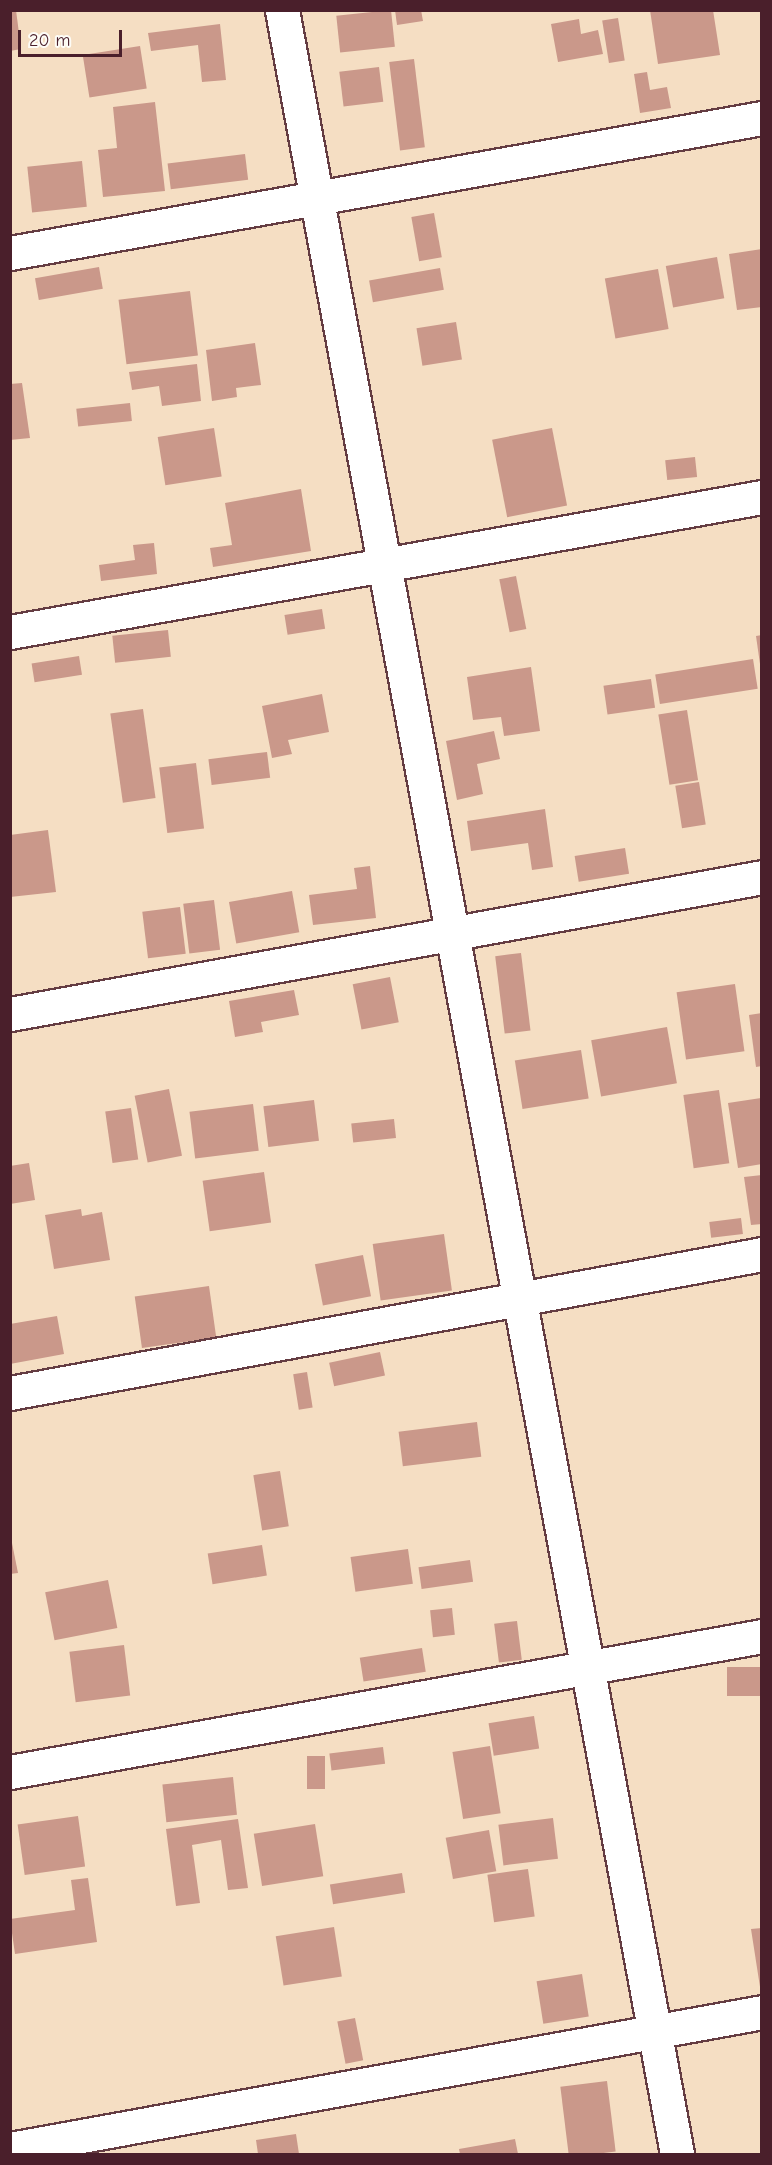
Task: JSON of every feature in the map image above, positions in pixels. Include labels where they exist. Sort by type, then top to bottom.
[{"type":"street","points":[[282,10],[677,2154]]},
{"type":"street","points":[[10,253],[762,118]]},
{"type":"street","points":[[10,632],[762,497]]},
{"type":"street","points":[[10,1014],[762,877]]},
{"type":"street","points":[[10,1393],[762,1254]]},
{"type":"street","points":[[10,1772],[586,1670],[762,1636]]},
{"type":"street","points":[[10,2149],[762,2012]]},
{"type":"building","points":[[10,10],[16,10],[21,49],[10,51]]},
{"type":"building","points":[[391,10],[395,47],[340,53],[336,16]]},
{"type":"building","points":[[395,10],[421,10],[423,21],[397,25]]},
{"type":"building","points":[[650,10],[713,10],[720,55],[658,64]]},
{"type":"building","points":[[618,18],[625,60],[609,63],[602,21]]},
{"type":"building","points":[[579,19],[581,34],[598,30],[603,54],[558,62],[551,24]]},
{"type":"building","points":[[220,24],[226,80],[202,82],[198,45],[151,51],[148,33]]},
{"type":"building","points":[[140,46],[147,88],[89,98],[83,55]]},
{"type":"building","points":[[414,59],[425,147],[400,150],[389,62]]},
{"type":"building","points":[[379,67],[383,102],[344,107],[339,72]]},
{"type":"building","points":[[647,72],[650,90],[667,87],[671,108],[640,113],[634,74]]},
{"type":"building","points":[[155,102],[165,191],[103,197],[98,150],[117,148],[113,107]]},
{"type":"building","points":[[245,154],[248,180],[171,189],[168,164]]},
{"type":"building","points":[[82,161],[87,207],[32,212],[27,167]]},
{"type":"building","points":[[434,213],[442,257],[419,261],[411,217]]},
{"type":"building","points":[[762,249],[762,307],[737,310],[729,254]]},
{"type":"building","points":[[717,257],[724,298],[673,307],[666,266]]},
{"type":"building","points":[[99,267],[103,289],[39,300],[35,278]]},
{"type":"building","points":[[440,268],[444,290],[373,302],[369,281]]},
{"type":"building","points":[[658,269],[669,329],[615,338],[605,278]]},
{"type":"building","points":[[190,291],[198,356],[126,364],[119,300]]},
{"type":"building","points":[[456,322],[462,360],[422,366],[416,328]]},
{"type":"building","points":[[255,343],[261,385],[236,388],[237,397],[212,401],[206,350]]},
{"type":"building","points":[[197,364],[201,401],[162,406],[159,386],[132,390],[129,372]]},
{"type":"building","points":[[22,383],[30,438],[10,440],[10,384]]},
{"type":"building","points":[[130,403],[132,421],[78,427],[76,409]]},
{"type":"building","points":[[214,428],[222,476],[165,485],[158,437]]},
{"type":"building","points":[[552,428],[567,506],[507,517],[492,440]]},
{"type":"building","points":[[695,457],[697,477],[667,480],[665,460]]},
{"type":"building","points":[[301,489],[311,551],[213,567],[210,548],[232,545],[225,503]]},
{"type":"building","points":[[154,543],[157,574],[101,581],[99,565],[135,560],[133,545]]},
{"type":"building","points":[[516,576],[526,629],[510,632],[499,579]]},
{"type":"building","points":[[322,609],[325,629],[288,635],[284,615]]},
{"type":"building","points":[[168,630],[171,657],[115,663],[112,636]]},
{"type":"building","points":[[762,635],[762,664],[760,664],[756,636]]},
{"type":"building","points":[[79,656],[82,675],[35,682],[32,664]]},
{"type":"building","points":[[753,659],[758,689],[660,704],[655,674]]},
{"type":"building","points":[[531,667],[540,731],[504,736],[501,717],[473,720],[467,677]]},
{"type":"building","points":[[651,679],[655,708],[608,714],[603,686]]},
{"type":"building","points":[[322,694],[329,732],[288,740],[292,754],[272,758],[262,706]]},
{"type":"building","points":[[143,709],[156,798],[123,803],[110,714]]},
{"type":"building","points":[[687,710],[698,780],[669,785],[658,715]]},
{"type":"building","points":[[494,731],[500,759],[477,764],[483,794],[457,800],[446,741]]},
{"type":"building","points":[[267,752],[270,778],[212,785],[208,759]]},
{"type":"building","points":[[196,763],[204,829],[167,833],[159,768]]},
{"type":"building","points":[[699,782],[706,824],[682,828],[675,786]]},
{"type":"building","points":[[545,809],[553,867],[532,870],[528,843],[471,851],[467,821]]},
{"type":"building","points":[[48,830],[56,892],[10,897],[10,835]]},
{"type":"building","points":[[625,848],[629,874],[579,882],[575,856]]},
{"type":"building","points":[[370,866],[376,918],[313,925],[309,895],[357,889],[354,868]]},
{"type":"building","points":[[292,891],[299,932],[236,943],[229,902]]},
{"type":"building","points":[[214,900],[220,950],[189,953],[183,904]]},
{"type":"building","points":[[180,907],[186,954],[148,958],[142,912]]},
{"type":"building","points":[[521,953],[531,1030],[505,1034],[495,956]]},
{"type":"building","points":[[390,977],[399,1022],[361,1029],[353,984]]},
{"type":"building","points":[[735,984],[744,1051],[686,1060],[677,992]]},
{"type":"building","points":[[294,990],[299,1015],[261,1022],[263,1032],[235,1037],[229,1001]]},
{"type":"building","points":[[762,1013],[762,1066],[756,1067],[749,1015]]},
{"type":"building","points":[[667,1027],[677,1083],[601,1097],[591,1040]]},
{"type":"building","points":[[581,1050],[589,1098],[522,1109],[515,1060]]},
{"type":"building","points":[[169,1089],[182,1156],[148,1162],[135,1096]]},
{"type":"building","points":[[719,1090],[729,1163],[694,1168],[683,1095]]},
{"type":"building","points":[[761,1098],[762,1164],[738,1168],[728,1103]]},
{"type":"building","points":[[314,1100],[319,1141],[268,1147],[263,1106]]},
{"type":"building","points":[[253,1104],[259,1151],[195,1158],[189,1112]]},
{"type":"building","points":[[131,1108],[138,1159],[112,1163],[105,1112]]},
{"type":"building","points":[[394,1119],[396,1138],[353,1142],[351,1123]]},
{"type":"building","points":[[29,1163],[35,1200],[10,1204],[10,1166]]},
{"type":"building","points":[[264,1172],[271,1223],[210,1231],[203,1181]]},
{"type":"building","points":[[762,1175],[762,1224],[751,1225],[744,1177]]},
{"type":"building","points":[[81,1209],[82,1216],[102,1212],[110,1260],[54,1269],[45,1215]]},
{"type":"building","points":[[741,1218],[743,1234],[711,1238],[709,1222]]},
{"type":"building","points":[[444,1234],[452,1290],[381,1300],[373,1244]]},
{"type":"building","points":[[363,1255],[371,1296],[323,1306],[315,1264]]},
{"type":"building","points":[[209,1286],[216,1337],[142,1348],[135,1296]]},
{"type":"building","points":[[57,1316],[64,1354],[10,1364],[10,1324]]},
{"type":"building","points":[[380,1352],[385,1375],[334,1386],[329,1363]]},
{"type":"building","points":[[307,1372],[313,1408],[299,1410],[293,1374]]},
{"type":"building","points":[[477,1422],[481,1457],[403,1466],[399,1432]]},
{"type":"building","points":[[280,1471],[289,1526],[262,1531],[253,1475]]},
{"type":"building","points":[[10,1533],[18,1573],[10,1574]]},
{"type":"building","points":[[262,1545],[267,1576],[213,1584],[208,1554]]},
{"type":"building","points":[[408,1549],[413,1584],[355,1592],[351,1557]]},
{"type":"building","points":[[470,1560],[473,1582],[422,1589],[419,1567]]},
{"type":"building","points":[[108,1580],[117,1628],[55,1640],[45,1592]]},
{"type":"building","points":[[452,1608],[455,1635],[433,1637],[430,1610]]},
{"type":"building","points":[[517,1621],[522,1660],[499,1663],[494,1624]]},
{"type":"building","points":[[124,1645],[130,1696],[76,1702],[69,1652]]},
{"type":"building","points":[[422,1648],[426,1672],[364,1682],[360,1658]]},
{"type":"building","points":[[727,1667],[762,1667],[762,1696],[727,1696]]},
{"type":"building","points":[[534,1716],[539,1749],[494,1756],[489,1723]]},
{"type":"building","points":[[490,1746],[501,1813],[463,1819],[452,1752]]},
{"type":"building","points":[[383,1747],[385,1764],[331,1770],[329,1754]]},
{"type":"building","points":[[307,1756],[325,1756],[325,1789],[307,1789]]},
{"type":"building","points":[[233,1777],[237,1815],[166,1822],[162,1784]]},
{"type":"building","points":[[78,1816],[85,1867],[25,1875],[18,1824]]},
{"type":"building","points":[[553,1818],[558,1859],[503,1865],[498,1825]]},
{"type":"building","points":[[238,1819],[248,1888],[228,1890],[221,1840],[192,1845],[200,1903],[176,1906],[166,1829]]},
{"type":"building","points":[[315,1824],[323,1876],[262,1886],[254,1834]]},
{"type":"building","points":[[489,1830],[496,1871],[453,1879],[446,1838]]},
{"type":"building","points":[[528,1869],[535,1917],[494,1922],[487,1875]]},
{"type":"building","points":[[402,1873],[405,1893],[333,1904],[330,1884]]},
{"type":"building","points":[[88,1878],[97,1942],[15,1954],[10,1919],[75,1910],[71,1880]]},
{"type":"building","points":[[334,1927],[342,1976],[284,1986],[276,1936]]},
{"type":"building","points":[[762,1928],[762,1987],[760,1987],[751,1929]]},
{"type":"building","points":[[582,1974],[589,2016],[543,2024],[537,1981]]},
{"type":"building","points":[[355,2018],[363,2060],[346,2064],[337,2021]]},
{"type":"building","points":[[607,2081],[616,2151],[569,2154],[560,2087]]},
{"type":"building","points":[[296,2134],[299,2154],[258,2154],[256,2140]]},
{"type":"building","points":[[515,2139],[518,2154],[460,2154],[459,2149]]}]
